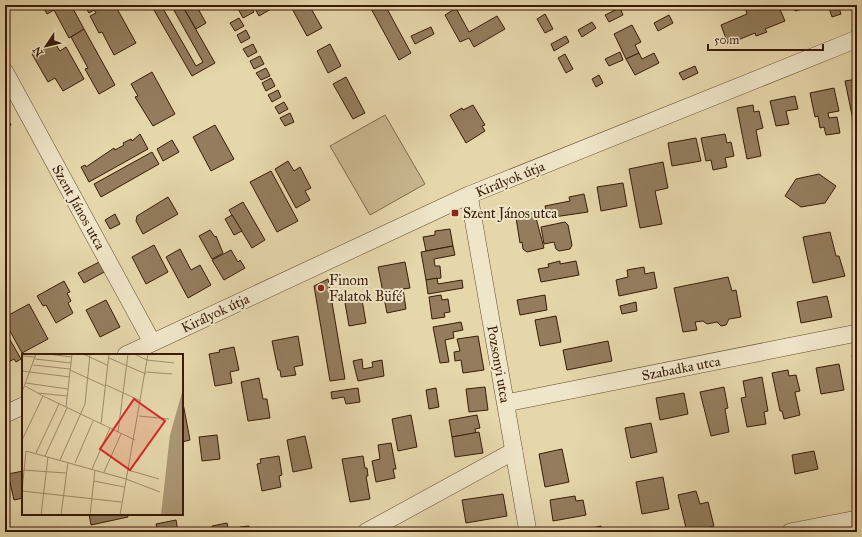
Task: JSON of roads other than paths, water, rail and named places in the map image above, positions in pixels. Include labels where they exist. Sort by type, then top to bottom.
[{"type":"street","name":"Királyok útja","points":[[128,354],[469,195],[857,39]]},
{"type":"street","name":"Szent János utca","points":[[5,72],[152,342]]},
{"type":"street","name":"Pozsonyi utca","points":[[469,195],[528,532]]},
{"type":"street","name":"Szabadka utca","points":[[506,403],[857,333]]},
{"type":"street","points":[[5,414],[22,406]]},
{"type":"street","points":[[366,532],[514,451]]},
{"type":"street","points":[[790,532],[857,519]]},
{"type":"place","name":"Szent János utca","points":[[455,213]]},
{"type":"place","name":"Finom Falatok Büfé","points":[[321,288]]}]
